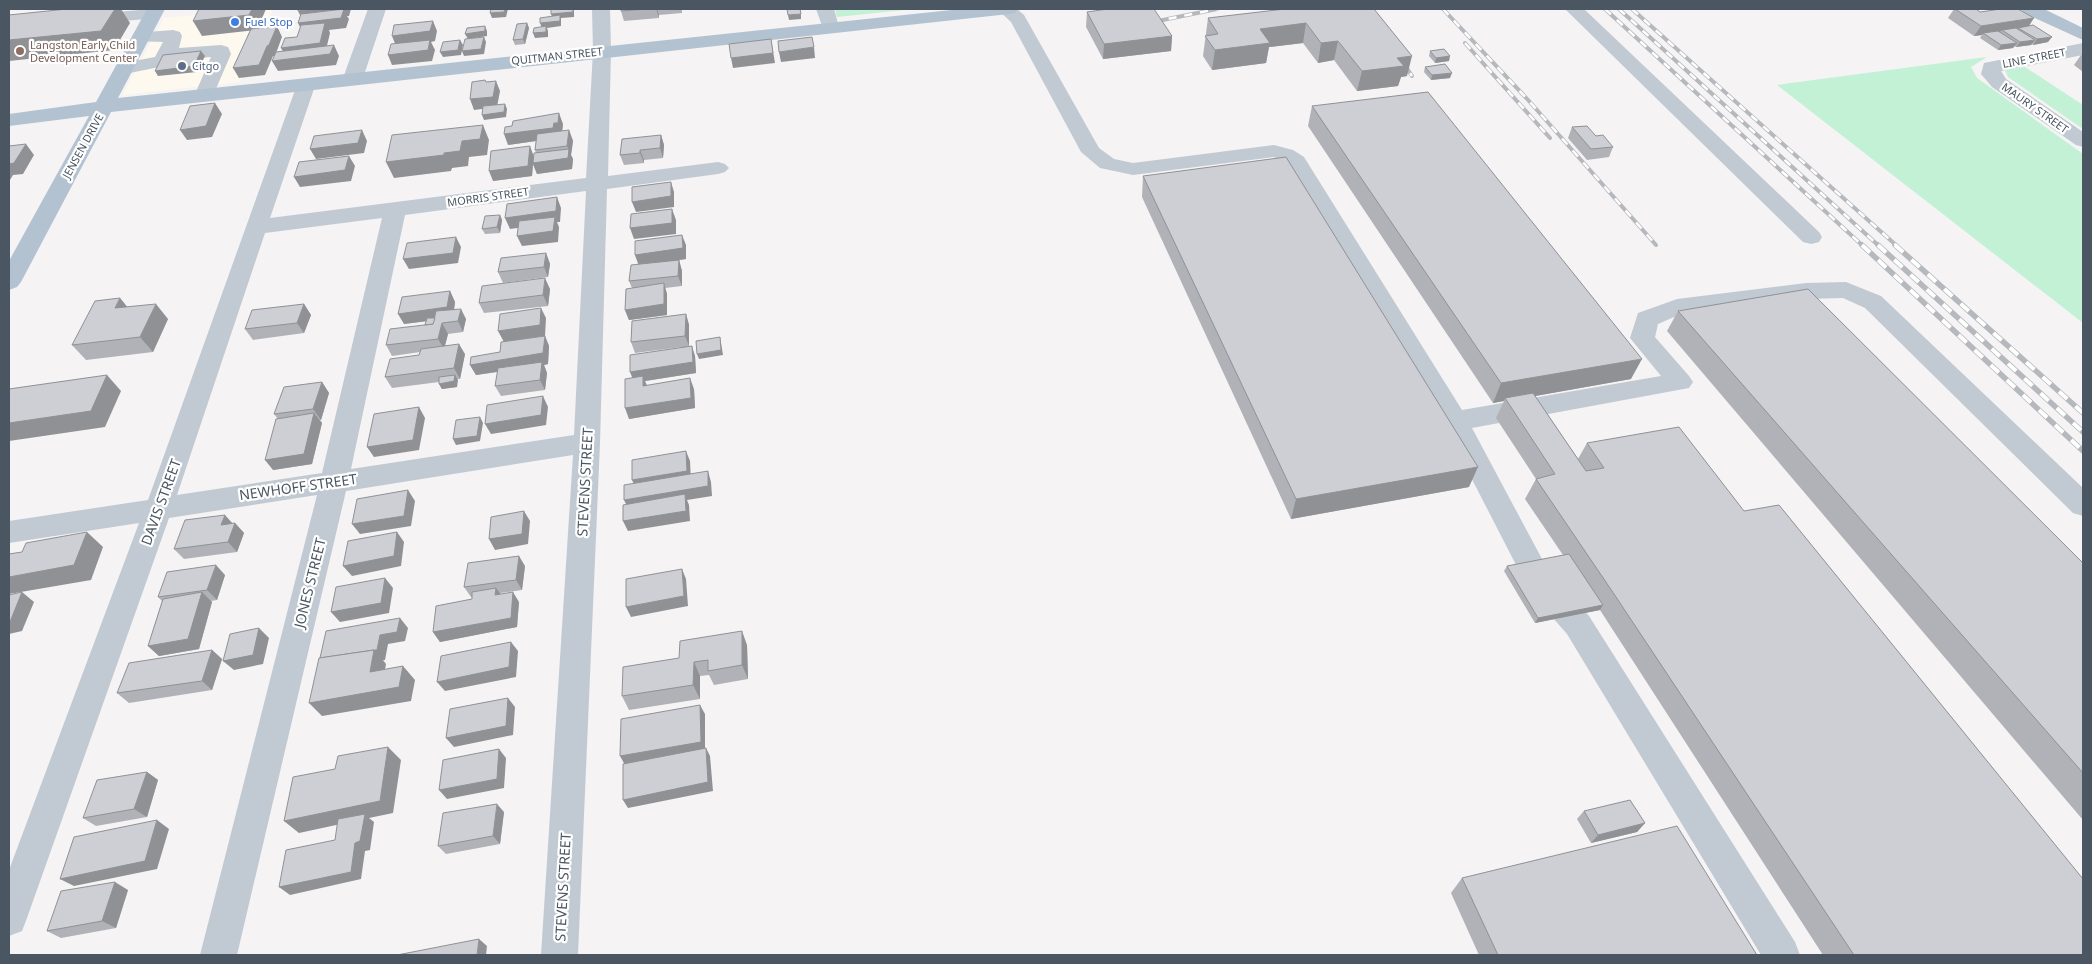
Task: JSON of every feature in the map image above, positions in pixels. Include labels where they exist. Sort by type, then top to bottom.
[{"type":"main road","name":"QUITMAN STREET","points":[[9,120],[75,112],[105,105],[1007,9]]},
{"type":"main road","points":[[2030,9],[2083,35]]},
{"type":"main road","name":"JENSEN DRIVE","points":[[9,282],[154,11]]},
{"type":"main road","name":"QUITMAN STREET","points":[[9,112],[80,103],[105,105]]},
{"type":"street","points":[[354,78],[377,9]]},
{"type":"street","name":"STEVENS STREET","points":[[560,955],[587,443],[602,51],[601,9]]},
{"type":"street","points":[[825,9],[830,27]]},
{"type":"street","points":[[1007,9],[1018,19],[1091,152],[1107,164],[1133,169],[1274,151],[1286,154],[1297,161],[1455,421],[1540,583],[1578,625],[1782,955]]},
{"type":"street","points":[[1574,9],[1811,237]]},
{"type":"street","points":[[74,20],[154,11]]},
{"type":"street","points":[[125,68],[162,61],[172,45],[173,36],[141,37]]},
{"type":"street","name":"LINE STREET","points":[[1991,72],[1991,67],[2001,64],[2083,49]]},
{"type":"street","points":[[167,55],[220,51],[222,54],[205,94]]},
{"type":"street","name":"MAURY STREET","points":[[1991,72],[1999,83],[2083,141]]},
{"type":"street","name":"DAVIS STREET","points":[[9,918],[159,507],[258,227],[306,83]]},
{"type":"street","name":"MORRIS STREET","points":[[258,227],[596,182],[718,168]]},
{"type":"street","name":"JONES STREET","points":[[219,955],[334,482],[395,210]]},
{"type":"street","points":[[1455,421],[1680,382],[1642,338],[1647,319],[1677,307],[1806,291],[1846,290],[1872,302],[2083,504]]},
{"type":"street","name":"NEWHOFF STREET","points":[[9,532],[159,507],[587,443]]},
{"type":"shaded area","points":[[251,9],[273,9],[240,82],[122,95],[164,18]]},
{"type":"green space","points":[[835,9],[914,9],[837,17]]},
{"type":"green space","points":[[1987,57],[1971,67],[1977,78],[2083,154],[2083,323],[1777,85]]},
{"type":"green space","points":[[2025,67],[2083,105],[2083,129],[2008,77],[2005,70]]},
{"type":"building","points":[[67,9],[115,9],[101,31],[9,40],[9,15]]},
{"type":"building","points":[[199,9],[252,9],[249,15],[193,21]]},
{"type":"building","points":[[298,9],[314,9],[298,11]]},
{"type":"building","points":[[344,9],[341,18],[298,23],[301,14]]},
{"type":"building","points":[[491,9],[505,9],[504,12],[490,13]]},
{"type":"building","points":[[551,9],[573,9],[573,12],[551,14]]},
{"type":"building","points":[[621,9],[646,9],[621,11]]},
{"type":"building","points":[[787,9],[800,9],[801,14],[788,15]]},
{"type":"building","points":[[1108,9],[1154,9],[1172,36],[1104,44],[1087,12]]},
{"type":"building","points":[[1285,9],[1374,9],[1412,56],[1397,58],[1404,66],[1362,71],[1338,41],[1321,43],[1306,23],[1260,29],[1270,43],[1215,50],[1205,36],[1218,34],[1208,18]]},
{"type":"building","points":[[1955,9],[1976,9],[1980,12],[2018,9],[2034,18],[1981,26]]},
{"type":"building","points":[[560,15],[560,21],[540,23],[540,18]]},
{"type":"building","points":[[433,21],[430,31],[392,36],[394,25]]},
{"type":"building","points":[[325,23],[320,43],[281,48],[285,38],[297,37],[301,25]]},
{"type":"building","points":[[527,23],[523,39],[513,40],[517,24]]},
{"type":"building","points":[[2033,25],[2052,37],[2037,39],[2018,28]]},
{"type":"building","points":[[277,26],[259,65],[233,68],[251,29]]},
{"type":"building","points":[[485,26],[485,31],[465,34],[467,28]]},
{"type":"building","points":[[546,26],[546,32],[533,33],[534,28]]},
{"type":"building","points":[[2016,28],[2035,40],[2020,42],[2002,30]]},
{"type":"building","points":[[1998,31],[2017,43],[2001,45],[1983,33]]},
{"type":"building","points":[[484,37],[481,49],[462,51],[465,39]]},
{"type":"building","points":[[812,37],[814,47],[779,52],[778,41]]},
{"type":"building","points":[[771,39],[773,53],[731,58],[729,44]]},
{"type":"building","points":[[430,40],[428,50],[388,55],[391,44]]},
{"type":"building","points":[[460,40],[458,50],[440,52],[443,42]]},
{"type":"building","points":[[334,45],[330,54],[272,61],[276,52]]},
{"type":"building","points":[[1444,49],[1450,56],[1436,58],[1430,51]]},
{"type":"building","points":[[201,51],[194,66],[155,71],[163,55]]},
{"type":"building","points":[[1445,64],[1452,73],[1432,75],[1425,67]]},
{"type":"building","points":[[485,80],[486,82],[496,81],[493,97],[470,99],[472,82]]},
{"type":"building","points":[[1428,92],[1642,359],[1501,383],[1312,106]]},
{"type":"building","points":[[215,103],[206,126],[180,130],[190,106]]},
{"type":"building","points":[[505,104],[504,112],[482,115],[483,106]]},
{"type":"building","points":[[559,113],[558,123],[554,123],[553,128],[504,134],[505,127],[512,126],[513,121]]},
{"type":"building","points":[[483,125],[480,139],[462,141],[460,151],[444,153],[444,155],[386,162],[392,135]]},
{"type":"building","points":[[1587,126],[1596,136],[1603,135],[1613,147],[1591,149],[1572,127]]},
{"type":"building","points":[[362,130],[358,143],[310,149],[314,136]]},
{"type":"building","points":[[569,130],[567,146],[535,150],[537,134]]},
{"type":"building","points":[[661,135],[660,148],[620,155],[622,139]]},
{"type":"building","points":[[26,144],[14,163],[9,164],[9,146]]},
{"type":"building","points":[[530,146],[528,166],[489,171],[491,151]]},
{"type":"building","points":[[569,149],[568,158],[533,163],[534,153]]},
{"type":"building","points":[[349,156],[345,170],[294,177],[299,162]]},
{"type":"building","points":[[1286,157],[1478,467],[1296,499],[1143,176]]},
{"type":"building","points":[[671,182],[671,196],[632,202],[632,187]]},
{"type":"building","points":[[557,197],[556,211],[505,218],[507,204]]},
{"type":"building","points":[[672,209],[672,223],[630,228],[631,214]]},
{"type":"building","points":[[500,215],[497,227],[482,229],[485,216]]},
{"type":"building","points":[[555,217],[553,231],[517,236],[519,221]]},
{"type":"building","points":[[682,235],[683,248],[635,255],[635,241]]},
{"type":"building","points":[[456,237],[453,253],[403,259],[407,243]]},
{"type":"building","points":[[546,253],[544,267],[498,272],[501,258]]},
{"type":"building","points":[[679,260],[678,276],[629,281],[631,265]]},
{"type":"building","points":[[545,278],[543,295],[479,303],[482,286]]},
{"type":"building","points":[[664,283],[664,304],[625,310],[626,289]]},
{"type":"building","points":[[1808,289],[2083,563],[2083,773],[1678,311]]},
{"type":"building","points":[[450,291],[447,307],[398,314],[402,297]]},
{"type":"building","points":[[120,298],[115,308],[156,304],[140,337],[72,345],[95,301]]},
{"type":"building","points":[[304,304],[297,323],[245,329],[252,310]]},
{"type":"building","points":[[541,308],[540,325],[498,331],[500,314]]},
{"type":"building","points":[[461,309],[458,321],[442,323],[438,339],[386,345],[390,329],[433,324],[436,311]]},
{"type":"building","points":[[686,314],[685,336],[631,342],[632,321]]},
{"type":"building","points":[[427,318],[435,318],[433,324],[425,325]]},
{"type":"building","points":[[545,336],[543,353],[470,365],[471,357],[500,352],[501,342]]},
{"type":"building","points":[[720,337],[721,350],[697,354],[696,341]]},
{"type":"building","points":[[459,344],[454,368],[385,377],[390,359],[419,355],[421,349]]},
{"type":"building","points":[[692,346],[693,362],[630,372],[630,355]]},
{"type":"building","points":[[542,362],[540,380],[495,386],[498,368]]},
{"type":"building","points":[[107,375],[91,411],[9,423],[9,389]]},
{"type":"building","points":[[455,375],[454,381],[439,384],[439,377]]},
{"type":"building","points":[[643,376],[643,386],[690,378],[691,398],[625,408],[625,379]]},
{"type":"building","points":[[322,382],[313,409],[274,414],[284,387]]},
{"type":"building","points":[[1533,393],[1586,471],[1604,468],[1587,443],[1679,427],[1744,511],[1779,505],[2083,879],[2083,955],[1854,955],[1536,479],[1555,474],[1505,398]]},
{"type":"building","points":[[543,396],[541,415],[485,424],[487,405]]},
{"type":"building","points":[[419,407],[413,440],[367,447],[374,414]]},
{"type":"building","points":[[314,413],[304,454],[265,460],[276,419]]},
{"type":"building","points":[[480,417],[477,436],[453,439],[456,420]]},
{"type":"building","points":[[686,451],[687,471],[632,480],[632,460]]},
{"type":"building","points":[[708,471],[708,486],[624,500],[624,485]]},
{"type":"building","points":[[408,490],[404,516],[352,524],[357,499]]},
{"type":"building","points":[[685,494],[686,511],[623,521],[623,505]]},
{"type":"building","points":[[524,511],[522,534],[489,539],[491,517]]},
{"type":"building","points":[[225,515],[221,525],[235,523],[228,542],[174,549],[185,520]]},
{"type":"building","points":[[87,532],[74,565],[9,577],[9,554],[22,552],[26,543]]},
{"type":"building","points":[[397,532],[394,556],[343,566],[348,541]]},
{"type":"building","points":[[1569,554],[1603,605],[1538,618],[1507,566]]},
{"type":"building","points":[[519,556],[516,580],[464,587],[468,563]]},
{"type":"building","points":[[216,565],[207,590],[158,597],[167,572]]},
{"type":"building","points":[[682,569],[684,596],[626,607],[626,579]]},
{"type":"building","points":[[385,578],[381,603],[331,612],[336,587]]},
{"type":"building","points":[[496,588],[495,595],[513,592],[511,618],[433,632],[436,606],[472,599],[472,592]]},
{"type":"building","points":[[22,592],[10,622],[9,622],[9,595]]},
{"type":"building","points":[[202,592],[188,639],[148,646],[163,599]]},
{"type":"building","points":[[400,618],[397,632],[380,635],[377,650],[320,658],[326,631]]},
{"type":"building","points":[[259,628],[253,655],[223,661],[230,634]]},
{"type":"building","points":[[742,631],[742,665],[708,671],[708,660],[694,662],[693,685],[622,696],[623,667],[679,658],[680,641]]},
{"type":"building","points":[[511,642],[509,667],[437,682],[441,656]]},
{"type":"building","points":[[212,650],[202,681],[117,693],[129,663]]},
{"type":"building","points":[[374,650],[370,672],[403,666],[399,687],[309,703],[319,658]]},
{"type":"building","points":[[508,698],[506,726],[446,738],[450,709]]},
{"type":"building","points":[[700,705],[701,742],[620,756],[621,719]]},
{"type":"building","points":[[388,747],[380,801],[284,821],[293,777],[335,769],[338,756]]},
{"type":"building","points":[[706,748],[708,782],[623,800],[623,764]]},
{"type":"building","points":[[499,749],[497,779],[439,790],[443,760]]},
{"type":"building","points":[[147,772],[134,809],[83,818],[97,780]]},
{"type":"building","points":[[1630,800],[1645,823],[1598,835],[1584,811]]},
{"type":"building","points":[[497,804],[493,836],[438,846],[443,813]]},
{"type":"building","points":[[365,814],[360,841],[355,843],[351,872],[279,887],[286,850],[335,840],[338,819]]},
{"type":"building","points":[[157,820],[145,861],[60,879],[74,837]]},
{"type":"building","points":[[1677,826],[1757,955],[1498,955],[1462,878]]},
{"type":"building","points":[[115,882],[102,921],[47,931],[61,891]]},
{"type":"building","points":[[479,939],[477,955],[397,955]]},
{"type":"railway","points":[[1153,22],[1217,9]]},
{"type":"railway","points":[[1443,9],[1529,101],[1656,245]]},
{"type":"railway","points":[[1605,9],[1863,246]]},
{"type":"railway","points":[[1619,9],[1879,246]]},
{"type":"railway","points":[[1632,9],[1897,246]]},
{"type":"railway","points":[[1465,43],[1550,138]]},
{"type":"railway","points":[[1401,60],[1412,76]]},
{"type":"railway","points":[[1862,245],[2083,451]]},
{"type":"railway","points":[[1878,245],[2083,432]]},
{"type":"railway","points":[[1895,245],[2083,413]]},
{"type":"place","name":"Fuel Stop","points":[[235,22]]},
{"type":"place","name":"Langston Early Child Development Center","points":[[20,51]]},
{"type":"place","name":"Citgo","points":[[182,66]]}]
